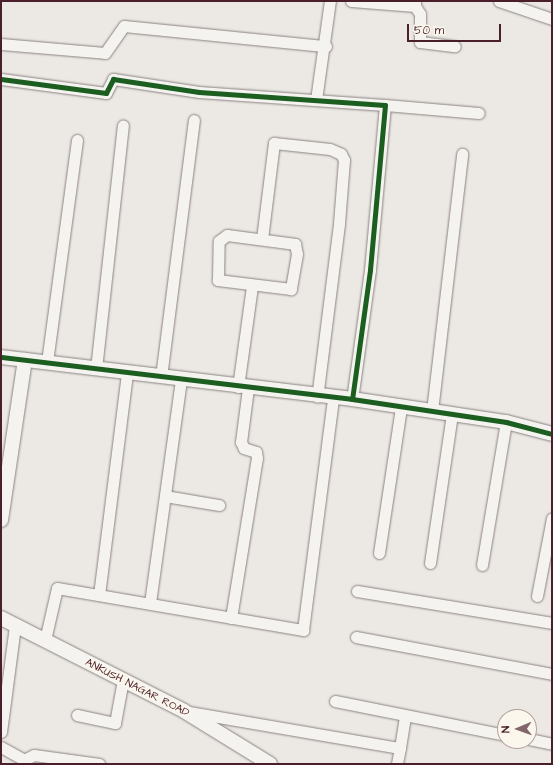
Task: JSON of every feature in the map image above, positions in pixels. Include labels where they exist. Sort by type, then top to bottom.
[{"type":"street","points":[[316,100],[326,46],[330,1]]},
{"type":"street","points":[[351,1],[415,4],[420,14],[420,42],[455,46]]},
{"type":"street","points":[[499,1],[552,19]]},
{"type":"street","points":[[1,44],[105,53],[124,26],[326,46]]},
{"type":"street","points":[[1,79],[106,94],[113,79],[199,92],[479,113]]},
{"type":"street","points":[[352,399],[370,270],[385,105]]},
{"type":"street","points":[[161,377],[194,120]]},
{"type":"street","points":[[96,369],[123,125]]},
{"type":"street","points":[[47,362],[77,140]]},
{"type":"street","points":[[262,239],[274,144],[330,149],[341,154],[344,160],[339,224],[317,397]]},
{"type":"street","points":[[432,411],[462,154]]},
{"type":"street","points":[[227,235],[295,244],[297,254],[293,286],[285,291],[252,286],[218,280],[218,241],[227,235]]},
{"type":"street","points":[[232,618],[257,458],[256,452],[244,448],[241,442],[243,387],[252,286]]},
{"type":"street","points":[[1,357],[333,399],[352,399],[506,422],[552,434]]},
{"type":"street","points":[[1,520],[26,360]]},
{"type":"street","points":[[99,595],[127,372]]},
{"type":"street","points":[[150,604],[181,379]]},
{"type":"street","points":[[45,640],[58,588],[303,630],[333,399]]},
{"type":"street","points":[[379,553],[401,407]]},
{"type":"street","points":[[430,563],[452,414]]},
{"type":"street","points":[[482,565],[506,422]]},
{"type":"street","points":[[165,496],[219,504]]},
{"type":"street","points":[[537,596],[552,518]]},
{"type":"street","points":[[357,591],[552,623]]},
{"type":"street","name":"ANKUSH NAGAR ROAD","points":[[1,618],[184,711],[270,764]]},
{"type":"street","points":[[1,732],[15,625]]},
{"type":"street","points":[[356,637],[552,674]]},
{"type":"street","points":[[77,715],[115,723],[123,680]]},
{"type":"street","points":[[336,701],[405,717],[497,734]]},
{"type":"street","points":[[184,711],[400,748]]},
{"type":"street","points":[[397,764],[405,717]]},
{"type":"street","points":[[537,741],[552,744]]},
{"type":"street","points":[[1,747],[24,762],[34,755],[99,764]]},
{"type":"cycle path","points":[[1,79],[106,93],[113,79],[199,92],[385,105],[370,270],[352,399]]},
{"type":"cycle path","points":[[1,357],[352,399],[506,422],[552,434]]}]
